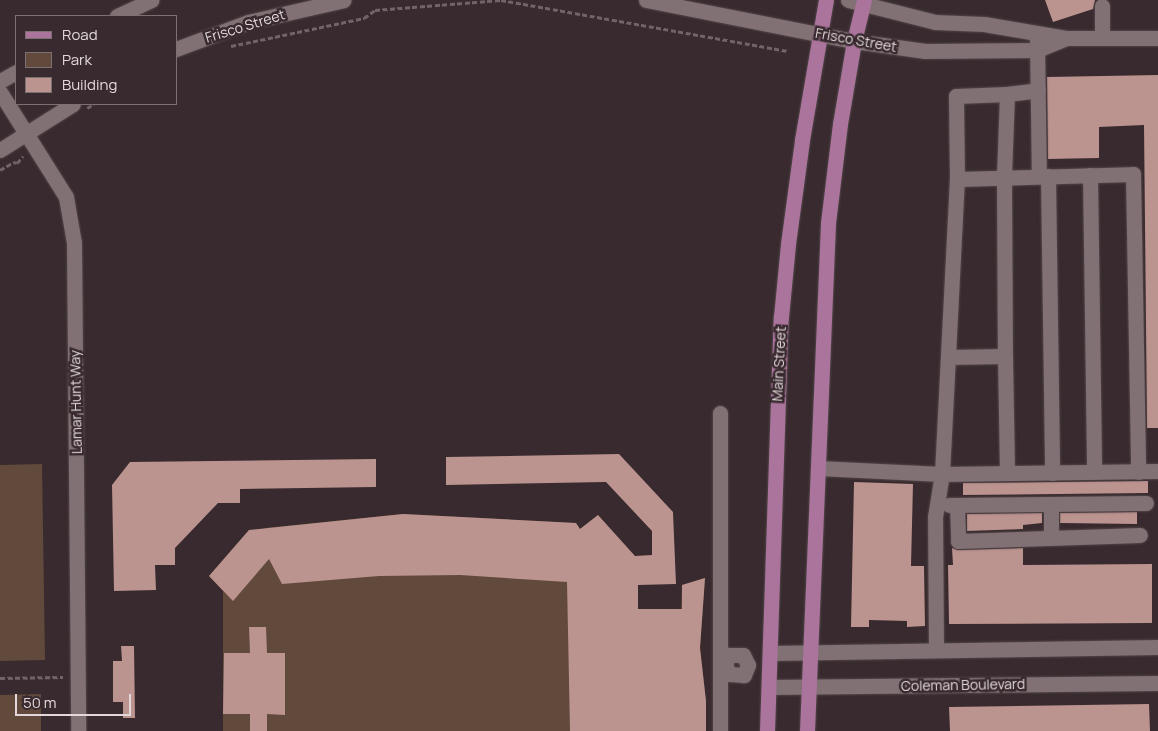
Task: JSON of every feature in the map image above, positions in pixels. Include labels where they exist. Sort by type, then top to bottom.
[{"type":"main road","name":"Main Street","points":[[767,731],[781,317],[789,235],[826,0]]},
{"type":"main road","points":[[808,731],[828,222],[858,1]]},
{"type":"street","points":[[119,15],[152,0]]},
{"type":"street","name":"Frisco Street","points":[[178,48],[248,22],[344,0]]},
{"type":"street","name":"Frisco Street","points":[[646,0],[854,41],[925,51],[1037,50],[1066,38]]},
{"type":"street","name":"Frisco Street","points":[[858,1],[935,22],[984,24],[1066,38],[1158,38]]},
{"type":"street","points":[[1102,6],[1102,38]]},
{"type":"street","points":[[1036,32],[1044,176],[1052,473]]},
{"type":"street","points":[[0,81],[15,73]]},
{"type":"street","points":[[936,650],[935,517],[942,474],[957,179],[956,96],[1007,94],[1038,90]]},
{"type":"street","name":"Lamar Hunt Way","points":[[0,92],[66,197],[74,243],[78,731]]},
{"type":"street","points":[[1007,94],[1004,177],[1007,473]]},
{"type":"street","points":[[0,150],[71,105]]},
{"type":"street","points":[[957,179],[1134,174],[1138,323],[1138,472]]},
{"type":"street","points":[[1090,175],[1094,472]]},
{"type":"street","points":[[948,357],[1005,356]]},
{"type":"street","points":[[720,413],[722,664],[720,731]]},
{"type":"street","points":[[818,468],[942,474],[1158,471]]},
{"type":"street","points":[[937,504],[1146,503]]},
{"type":"street","points":[[1051,504],[1051,538]]},
{"type":"street","points":[[957,505],[958,541],[1140,535]]},
{"type":"street","points":[[722,664],[729,656],[743,655],[748,665],[810,652],[1158,647]]},
{"type":"street","name":"Coleman Boulevard","points":[[769,687],[1158,683]]},
{"type":"path","points":[[231,46],[364,18],[374,10],[501,0],[787,51]]},
{"type":"path","points":[[0,678],[78,676]]},
{"type":"green space","points":[[42,464],[45,660],[0,661],[0,465]]},
{"type":"green space","points":[[403,514],[576,523],[580,529],[598,515],[633,556],[637,556],[638,609],[681,609],[682,585],[705,578],[700,648],[706,701],[706,731],[223,731],[223,591],[209,576],[249,530],[266,546],[265,528]]},
{"type":"green space","points":[[41,694],[41,731],[0,731],[0,695]]},
{"type":"building","points":[[1045,0],[1095,0],[1093,9],[1053,22]]},
{"type":"building","points":[[1158,75],[1158,428],[1147,428],[1144,125],[1099,127],[1099,158],[1048,159],[1047,77]]},
{"type":"building","points":[[619,454],[673,512],[676,584],[638,585],[638,609],[682,609],[682,585],[705,578],[700,648],[706,701],[706,731],[570,731],[567,582],[460,575],[379,576],[282,584],[269,559],[233,601],[209,576],[249,530],[403,514],[576,523],[580,529],[598,515],[635,556],[652,555],[652,531],[606,482],[446,485],[446,457]]},
{"type":"building","points":[[376,459],[376,487],[240,489],[240,503],[218,503],[175,548],[175,565],[155,565],[156,590],[114,591],[112,485],[130,462]]},
{"type":"building","points":[[1148,481],[1148,493],[963,495],[963,483]]},
{"type":"building","points":[[854,482],[913,484],[911,566],[924,566],[925,626],[907,627],[907,621],[869,620],[869,627],[851,627]]},
{"type":"building","points":[[1137,512],[1137,524],[1060,523],[1060,513]]},
{"type":"building","points":[[1042,513],[1042,523],[1023,525],[1023,529],[967,531],[967,514]]},
{"type":"building","points":[[952,548],[958,550],[1023,548],[1023,565],[1152,564],[1152,623],[949,624],[948,565],[953,565]]},
{"type":"building","points":[[249,627],[266,627],[267,653],[285,653],[285,715],[267,714],[267,731],[250,731],[250,714],[223,714],[224,653],[250,653]]},
{"type":"building","points":[[121,646],[134,646],[135,718],[123,718],[123,702],[113,702],[113,661],[122,661]]},
{"type":"building","points":[[1149,704],[1150,731],[950,731],[949,707]]}]
